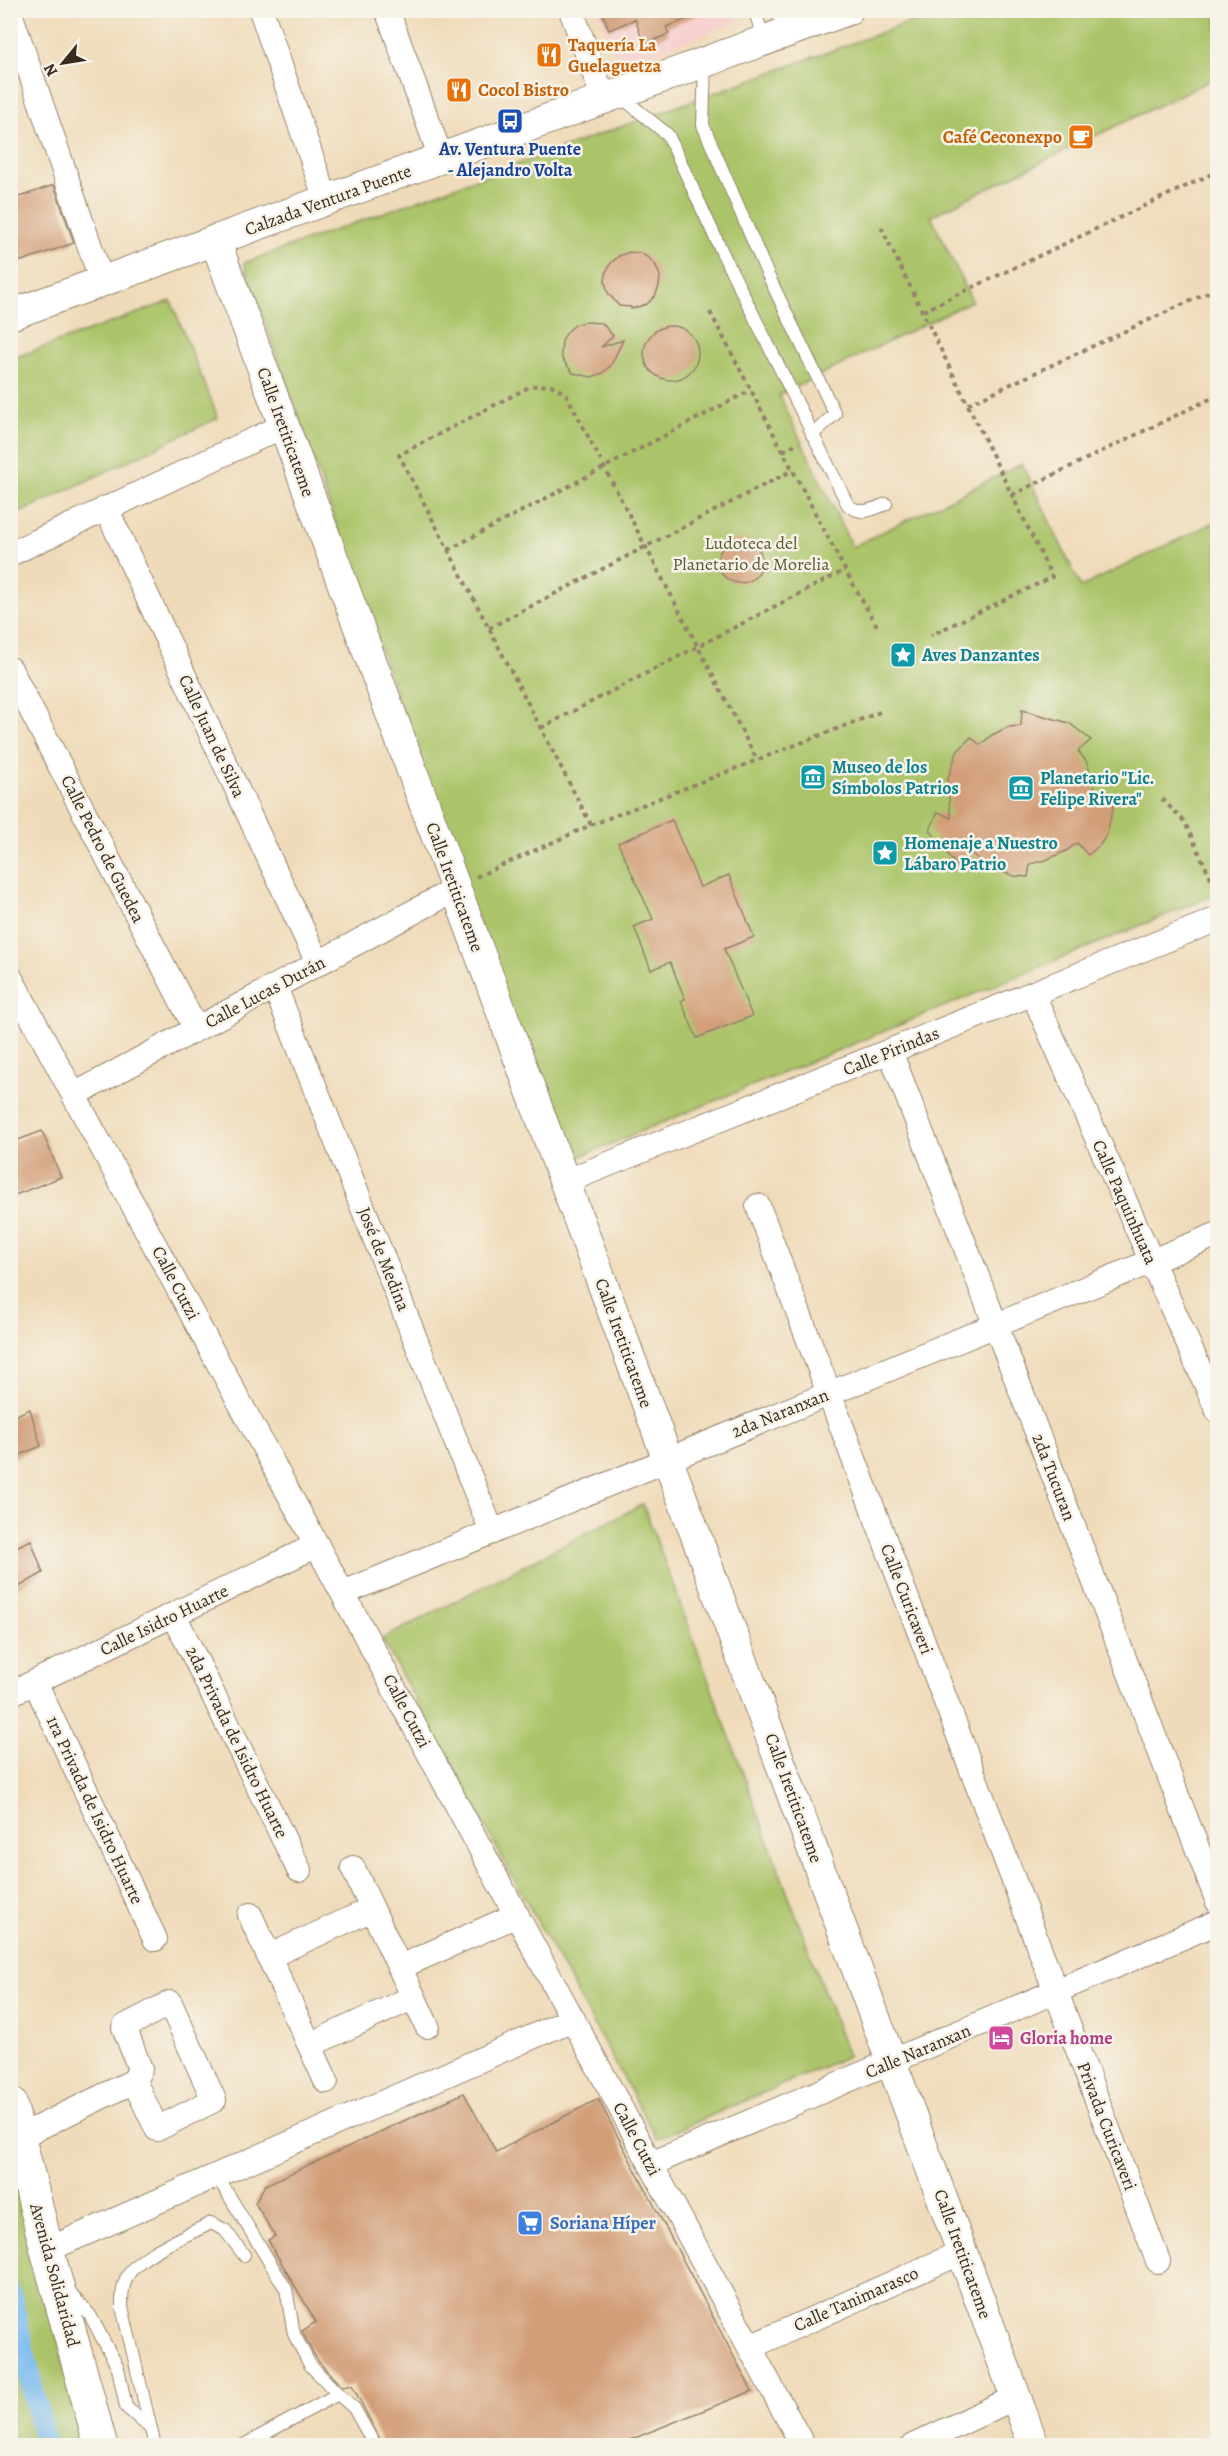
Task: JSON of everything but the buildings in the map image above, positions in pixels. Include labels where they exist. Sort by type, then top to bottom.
[{"type":"main road","name":"Avenida Solidaridad","points":[[10,2103],[101,2445]]},
{"type":"street","points":[[261,10],[326,200]]},
{"type":"street","points":[[387,10],[441,158]]},
{"type":"street","points":[[571,10],[610,97]]},
{"type":"street","name":"Calzada Ventura Puente","points":[[10,315],[709,61],[776,28],[848,10]]},
{"type":"street","points":[[10,13],[102,282]]},
{"type":"street","name":"Calle Iretiticateme","points":[[215,240],[1034,2445]]},
{"type":"street","points":[[10,554],[283,426]]},
{"type":"street","name":"Calle Juan de Silva","points":[[106,508],[318,963]]},
{"type":"street","name":"Calle Pedro de Guedea","points":[[10,669],[196,1029]]},
{"type":"street","name":"Calle Lucas Durán","points":[[74,1095],[456,889]]},
{"type":"street","name":"Calle Pirindas","points":[[564,1182],[1218,919]]},
{"type":"street","name":"Calle Cutzi","points":[[10,976],[803,2445]]},
{"type":"street","name":"José de Medina","points":[[275,987],[492,1532]]},
{"type":"street","name":"Calle Paquinhuata","points":[[1033,994],[1218,1411]]},
{"type":"street","name":"2da Tucuran","points":[[890,1051],[1218,1902]]},
{"type":"street","name":"Calle Curicaveri","points":[[758,1206],[1056,1992]]},
{"type":"street","name":"2da Naranxan","points":[[343,1593],[1218,1234]]},
{"type":"street","name":"Calle Isidro Huarte","points":[[10,1694],[317,1545]]},
{"type":"street","name":"2da Privada de Isidro Huarte","points":[[174,1615],[299,1870]]},
{"type":"street","name":"1ra Privada de Isidro Huarte","points":[[35,1682],[155,1938]]},
{"type":"street","points":[[353,1868],[427,2026]]},
{"type":"street","points":[[270,1956],[372,1909]]},
{"type":"street","points":[[250,1915],[326,2081]]},
{"type":"street","points":[[400,1967],[516,1915]]},
{"type":"street","name":"Calle Naranxan","points":[[651,2164],[1218,1922]]},
{"type":"street","name":"Privada Curicaveri","points":[[1056,1992],[1158,2261]]},
{"type":"street","points":[[310,2045],[414,1997]]},
{"type":"street","points":[[19,2137],[134,2081],[140,2069],[124,2027],[170,2003],[214,2100],[157,2129],[134,2081]]},
{"type":"street","points":[[51,2263],[217,2176],[573,2019]]},
{"type":"street","name":"Calle Tanimarasco","points":[[750,2347],[962,2252]]},
{"type":"street","points":[[913,2445],[1016,2397]]},
{"type":"lane","points":[[754,10],[776,28]]},
{"type":"lane","points":[[709,61],[705,63],[703,125],[763,265],[832,399],[835,414],[812,435]]},
{"type":"lane","points":[[610,97],[620,95],[668,135],[848,505],[856,511],[865,513],[886,504]]},
{"type":"lane","points":[[217,2176],[286,2289],[294,2334],[310,2365],[354,2408],[375,2445]]},
{"type":"lane","points":[[154,2445],[122,2307],[122,2290],[128,2275],[140,2262],[211,2223],[225,2230],[244,2255]]},
{"type":"lane","points":[[51,2263],[90,2314],[118,2368],[126,2407],[150,2428]]},
{"type":"lane","points":[[242,2445],[338,2394]]},
{"type":"path","points":[[922,311],[1218,171]]},
{"type":"path","points":[[881,227],[1052,577],[931,635]]},
{"type":"path","points":[[968,404],[1218,288]]},
{"type":"path","points":[[710,312],[845,570],[877,626]]},
{"type":"path","points":[[591,825],[399,455],[531,386],[551,385],[566,394],[757,760]]},
{"type":"path","points":[[448,550],[751,390]]},
{"type":"path","points":[[1012,495],[1218,395]]},
{"type":"path","points":[[489,628],[793,470]]},
{"type":"path","points":[[541,728],[845,570]]},
{"type":"path","points":[[456,889],[469,880],[591,825],[880,711]]},
{"type":"path","points":[[1162,799],[1184,821],[1218,893]]},
{"type":"shaded area","points":[[597,11],[735,11],[739,21],[619,67]]},
{"type":"green space","name":"Ludoteca del Planetario de Morelia","points":[[941,11],[1217,11],[1217,77],[931,216],[972,301],[779,395],[852,547],[1022,464],[1081,587],[1217,521],[1217,894],[562,1164],[244,263]]},
{"type":"green space","points":[[171,301],[218,418],[11,517],[11,359]]},
{"type":"green space","points":[[643,1504],[848,2056],[657,2139],[382,1639]]},
{"type":"green space","points":[[11,2156],[84,2445],[11,2445]]},
{"type":"waterway","points":[[10,2294],[46,2446]]},
{"type":"place","name":"Taquería La Guelaguetza","points":[[549,55]]},
{"type":"place","name":"Cocol Bistro","points":[[459,90]]},
{"type":"place","name":"Av. Ventura Puente - Alejandro Volta","points":[[510,121]]},
{"type":"place","name":"Café Ceconexpo","points":[[1081,137]]},
{"type":"place","name":"Aves Danzantes","points":[[903,655]]},
{"type":"place","name":"Museo de los Símbolos Patrios","points":[[813,777]]},
{"type":"place","name":"Planetario \"Lic. Felipe Rivera\"","points":[[1021,788]]},
{"type":"place","name":"Homenaje a Nuestro Lábaro Patrio","points":[[885,853]]},
{"type":"place","name":"Gloria home","points":[[1001,2038]]},
{"type":"place","name":"Soriana Híper","points":[[530,2223]]}]
